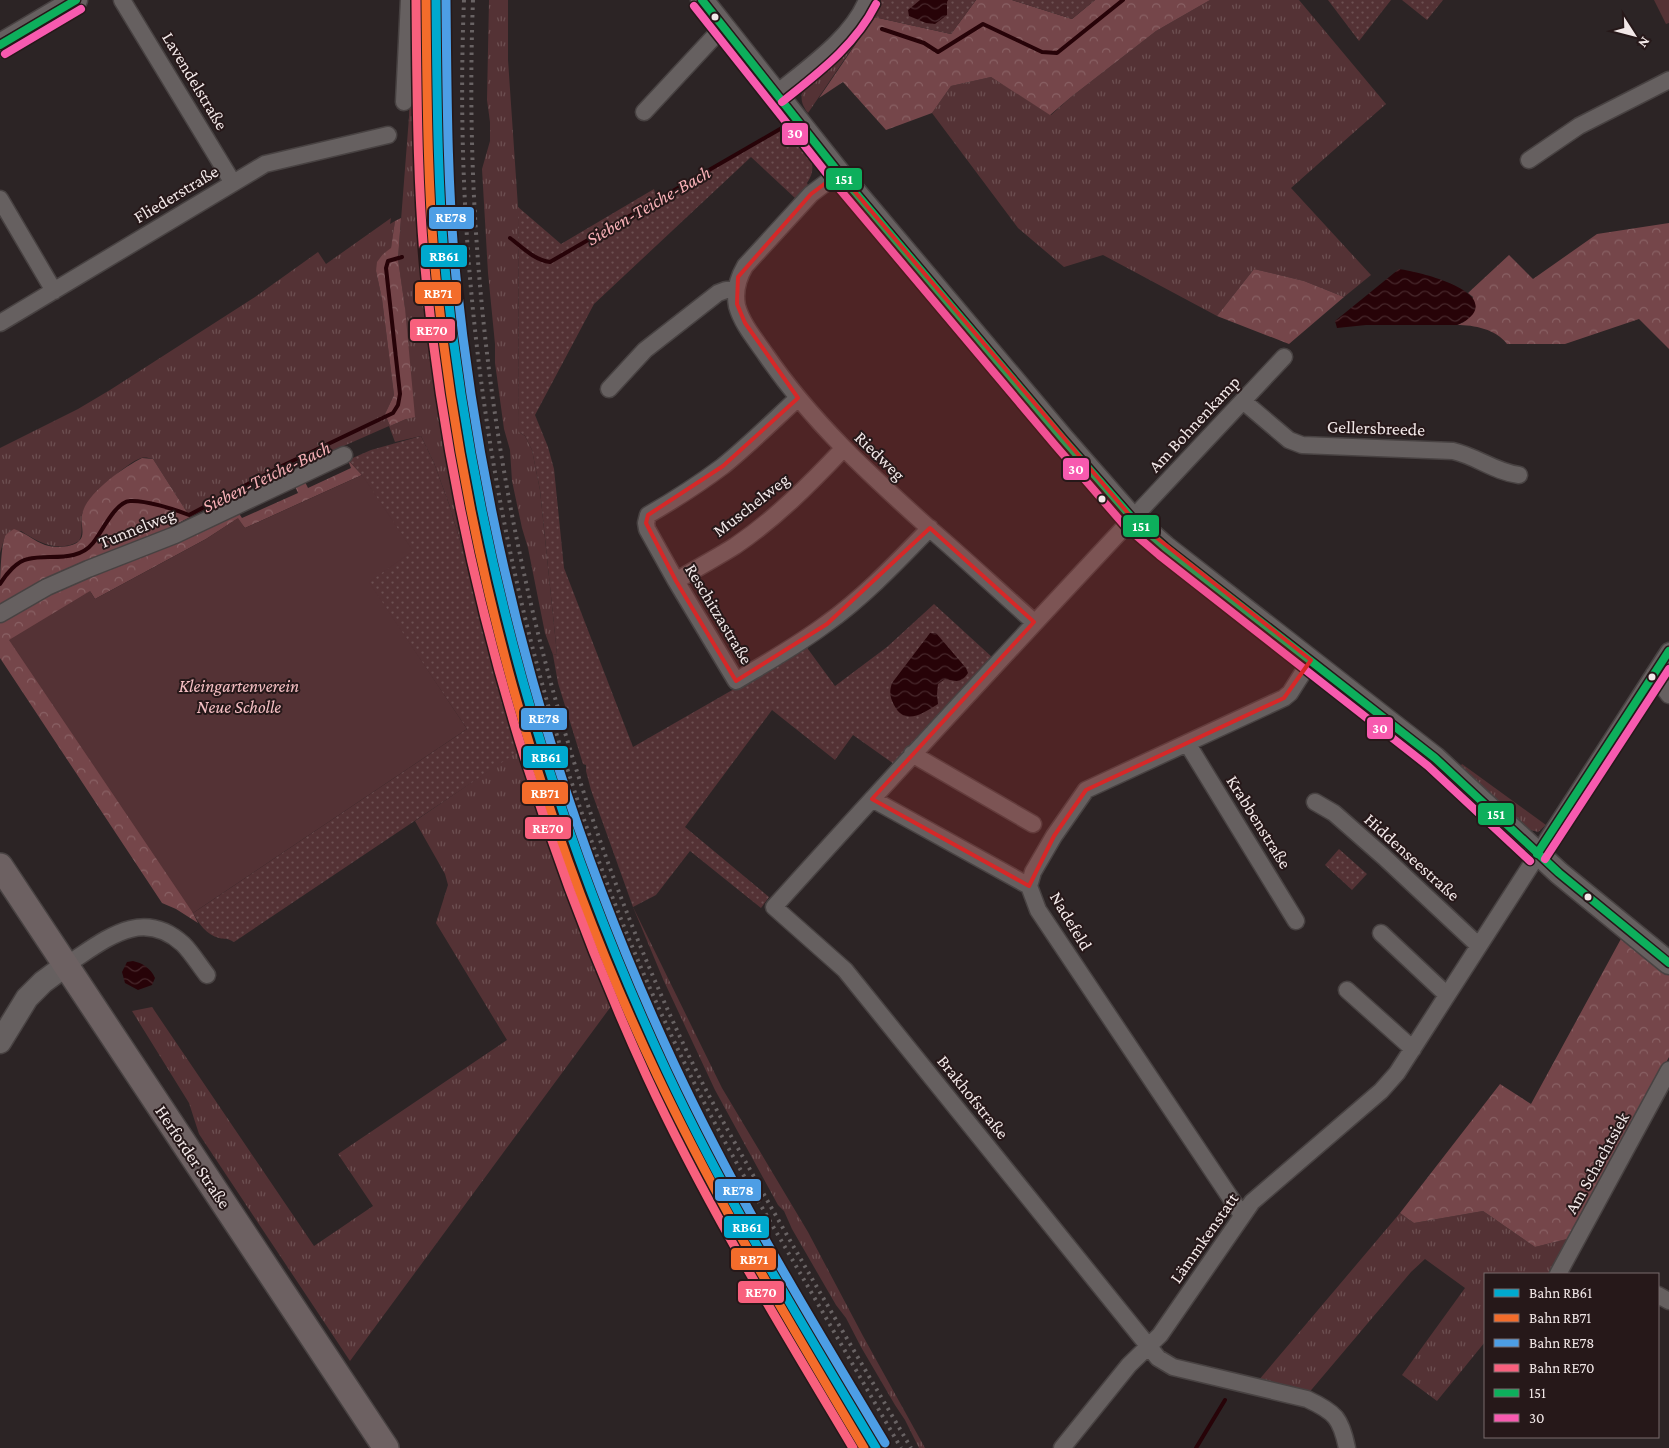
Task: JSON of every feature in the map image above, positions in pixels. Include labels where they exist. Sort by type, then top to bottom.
[{"type":"main road","name":"Herforder Straße","points":[[0,866],[386,1448]]},
{"type":"street","points":[[0,45],[76,0]]},
{"type":"street","name":"Lavendelstraße","points":[[122,0],[233,183]]},
{"type":"street","points":[[404,102],[409,0]]},
{"type":"street","points":[[702,0],[839,173],[1062,439],[1133,519],[1165,547],[1440,762],[1538,854],[1592,901],[1669,963]]},
{"type":"street","points":[[776,94],[842,38],[856,22],[867,0]]},
{"type":"street","points":[[644,112],[723,27]]},
{"type":"street","points":[[1529,160],[1579,126],[1669,80]]},
{"type":"street","name":"Fliederstraße","points":[[0,323],[265,164],[388,135]]},
{"type":"street","points":[[609,389],[646,350],[718,293],[726,290],[736,290],[738,277],[752,257],[811,194],[839,173]]},
{"type":"street","points":[[0,199],[54,291]]},
{"type":"street","name":"Riedweg","points":[[736,290],[737,304],[745,323],[772,364],[798,398],[843,449],[892,496],[1034,622]]},
{"type":"street","name":"Am Bohnenkamp","points":[[1133,519],[1284,357]]},
{"type":"street","name":"Reschitzastraße","points":[[798,398],[723,466],[698,485],[648,516],[646,522],[647,529],[676,581],[736,681],[803,641],[827,624],[873,585],[930,528]]},
{"type":"street","name":"Gellersbreede","points":[[1243,401],[1289,440],[1302,446],[1452,451],[1471,456],[1500,472],[1519,475]]},
{"type":"street","name":"Muschelweg","points":[[676,581],[735,546],[763,525],[815,479],[843,449]]},
{"type":"street","name":"Tunnelweg","points":[[0,614],[88,569],[175,535],[344,455]]},
{"type":"street","name":"Brakhofstraße","points":[[1133,519],[1034,622],[774,907],[845,970],[1158,1358],[1173,1367],[1307,1399],[1323,1406],[1339,1421],[1344,1432],[1347,1448]]},
{"type":"street","name":"Lämmkenstatt","points":[[1062,1448],[1129,1365],[1160,1335],[1252,1202],[1381,1091],[1397,1073],[1669,650]]},
{"type":"street","name":"Nadefeld","points":[[1242,1215],[1038,910],[1029,886],[1033,872],[1054,836],[1086,790],[1284,698],[1311,660]]},
{"type":"street","points":[[1654,674],[1669,695]]},
{"type":"street","name":"Krabbenstraße","points":[[1187,743],[1296,921]]},
{"type":"street","points":[[912,754],[1033,824]]},
{"type":"street","points":[[872,799],[1029,886]]},
{"type":"street","name":"Hiddenseestraße","points":[[1315,802],[1334,813],[1399,870],[1479,946]]},
{"type":"street","points":[[0,1042],[27,998],[43,982],[102,941],[122,931],[138,926],[156,927],[171,934],[184,945],[207,975]]},
{"type":"street","points":[[1381,933],[1447,995]]},
{"type":"street","points":[[1347,990],[1413,1049]]},
{"type":"street","name":"Am Schachtsiek","points":[[1559,1273],[1669,1070]]},
{"type":"highlighted area","points":[[839,173],[1133,519],[1311,660],[1284,698],[1086,790],[1054,836],[1029,886],[872,799],[1034,622],[930,528],[827,624],[736,681],[676,581],[646,523],[648,515],[723,466],[798,398],[745,323],[737,304],[738,277],[811,194]]},
{"type":"green space","points":[[413,0],[428,0],[428,13],[423,32],[427,62],[428,111],[425,141],[430,160],[431,232],[433,260],[438,278],[442,341],[449,368],[462,457],[490,599],[508,669],[545,788],[586,906],[634,1020],[686,1131],[745,1241],[866,1448],[860,1448],[756,1290],[612,1005],[350,1361],[199,1134],[189,1103],[132,1011],[152,1007],[314,1246],[373,1206],[338,1154],[507,1040],[436,923],[448,885],[445,874],[415,821],[522,748],[449,504],[434,463],[421,436],[395,442],[389,426],[287,471],[285,467],[190,517],[153,459],[141,458],[117,474],[98,491],[85,507],[82,514],[79,541],[72,545],[49,545],[21,531],[5,536],[0,553],[0,448],[78,409],[110,390],[255,297],[318,252],[326,264],[391,218],[390,224],[395,221],[391,249],[383,254],[376,271],[382,299],[394,395],[385,414],[390,426],[406,419],[405,308],[398,259],[409,117]]},
{"type":"green space","points":[[489,0],[508,0],[508,60],[518,207],[519,432],[525,436],[532,450],[540,490],[557,654],[553,655],[545,633],[512,481],[510,450],[504,429],[495,363],[482,169],[490,141],[487,100]]},
{"type":"green space","points":[[881,0],[976,0],[951,34],[874,17]]},
{"type":"green space","points":[[976,0],[1012,0],[1072,19],[1095,0],[1210,0],[1156,31],[1050,115],[991,77],[951,86],[932,113],[886,130],[843,82],[819,98],[874,17],[951,34]]},
{"type":"green space","points":[[1012,0],[1095,0],[1072,19]]},
{"type":"green space","points":[[1210,0],[1299,0],[1386,104],[1291,188],[1371,275],[1344,297],[1304,281],[1254,269],[1217,316],[1103,255],[1064,267],[1018,228],[932,113],[951,86],[991,77],[1051,115],[1071,97],[1156,31]]},
{"type":"green space","points":[[1328,0],[1391,0],[1359,41]]},
{"type":"green space","points":[[1402,0],[1443,0],[1427,20]]},
{"type":"green space","points":[[1654,0],[1669,0],[1669,23],[1666,24]]},
{"type":"green space","points":[[861,35],[808,113],[803,105],[802,98],[806,85]]},
{"type":"green space","points":[[786,126],[803,146],[811,160],[812,167],[808,185],[795,198],[751,157],[594,304],[535,415],[548,447],[554,469],[564,568],[633,747],[748,681],[805,645],[835,686],[887,647],[934,604],[993,658],[894,764],[853,735],[835,760],[772,710],[685,827],[769,897],[761,908],[690,851],[656,895],[633,907],[591,790],[586,765],[583,764],[558,683],[553,655],[557,654],[540,490],[532,450],[525,436],[519,432],[518,207],[561,244],[654,189],[657,201]]},
{"type":"green space","points":[[401,218],[398,259],[405,308],[415,417],[390,426],[385,414],[394,395],[382,299],[376,271],[377,262],[391,248],[395,221]]},
{"type":"green space","points":[[1669,223],[1669,349],[1639,319],[1565,344],[1507,344],[1491,331],[1457,325],[1464,322],[1473,297],[1468,293],[1509,255],[1533,279],[1597,234]]},
{"type":"green space","points":[[1254,269],[1304,281],[1344,297],[1289,344],[1217,316]]},
{"type":"green space","points":[[421,436],[434,463],[449,504],[522,749],[234,942],[221,939],[203,928],[193,913],[467,729],[368,582],[362,475],[348,460],[371,450]]},
{"type":"green space","points":[[142,458],[153,459],[190,517],[163,531],[86,561],[0,605],[1,560],[5,536],[14,529],[49,546],[63,547],[76,543],[82,536],[82,515],[90,499],[116,474]]},
{"type":"green space","points":[[348,460],[362,475],[245,528],[237,519],[206,539],[95,599],[90,591],[193,913],[198,923],[176,909],[162,903],[0,658],[0,623],[49,594],[238,512],[242,518],[298,493],[294,484],[304,480],[308,488],[351,468]]},
{"type":"green space","name":"Kleingartenverein Neue Scholle","points":[[362,475],[413,551],[369,582],[467,729],[193,913],[9,640],[90,591],[95,599],[206,539],[238,518],[245,528]]},
{"type":"green space","points":[[1462,764],[1546,825],[1538,832],[1524,828],[1459,768]]},
{"type":"green space","points":[[1339,849],[1367,874],[1352,890],[1325,865]]},
{"type":"green space","points":[[633,907],[722,1088],[808,1232],[925,1448],[919,1448],[905,1420],[861,1347],[846,1318],[836,1305],[792,1229],[784,1211],[778,1205],[715,1090],[663,979]]},
{"type":"green space","points":[[1622,937],[1669,973],[1669,1057],[1571,1238],[1535,1247],[1483,1211],[1414,1223],[1400,1213],[1500,1084],[1531,1104]]},
{"type":"green space","points":[[1483,1211],[1535,1247],[1571,1238],[1550,1273],[1484,1273],[1484,1343],[1437,1401],[1402,1375],[1465,1288],[1425,1259],[1411,1272],[1307,1395],[1258,1381],[1400,1213],[1414,1223]]},
{"type":"water","points":[[920,0],[948,0],[947,15],[935,24],[926,23],[909,16],[908,10]]},
{"type":"water","points":[[1399,269],[1434,277],[1461,289],[1471,296],[1476,305],[1473,314],[1466,321],[1457,325],[1366,325],[1337,328],[1335,321]]},
{"type":"water","points":[[930,633],[936,633],[966,668],[968,673],[961,680],[945,679],[938,684],[938,704],[920,714],[909,717],[898,711],[894,705],[890,692],[892,683]]},
{"type":"water","points":[[133,961],[151,971],[155,978],[152,985],[138,990],[125,983],[122,972],[127,962]]},
{"type":"waterway","name":"Sieben-Teiche-Bach","points":[[882,29],[924,43],[938,52],[983,24],[1042,52],[1057,53],[1123,0]]},
{"type":"waterway","name":"Sieben-Teiche-Bach","points":[[510,238],[533,256],[550,262],[787,125]]},
{"type":"waterway","name":"Sieben-Teiche-Bach","points":[[0,584],[12,568],[24,560],[71,556],[86,549],[93,543],[109,518],[124,503],[130,501],[151,503],[189,515],[284,465],[393,413],[398,405],[400,394],[386,268],[388,261],[402,257]]},
{"type":"waterway","points":[[1196,1448],[1225,1400]]},
{"type":"railway","points":[[464,0],[463,137],[470,274],[485,410],[509,546],[541,679],[581,810],[629,939],[685,1064],[708,1111],[746,1179],[901,1448]]},
{"type":"railway","points":[[473,0],[472,136],[479,273],[494,408],[517,542],[549,675],[588,805],[635,933],[699,1076],[785,1231],[911,1448]]},
{"type":"rail line","name":"RE70","points":[[416,0],[421,208],[426,278],[439,381],[456,484],[477,586],[534,786],[568,884],[606,981],[647,1077],[670,1125],[719,1219],[853,1448]]},
{"type":"rail line","name":"RB71","points":[[426,0],[431,208],[436,278],[449,381],[466,484],[487,586],[513,687],[543,787],[577,885],[615,982],[681,1125],[783,1311],[864,1448]]},
{"type":"rail line","name":"RB61","points":[[436,0],[441,208],[446,278],[459,380],[476,482],[498,583],[523,683],[553,782],[587,879],[624,975],[666,1070],[714,1167],[766,1262],[876,1448]]},
{"type":"rail line","name":"RE78","points":[[446,0],[451,208],[456,277],[469,379],[486,480],[507,581],[532,680],[562,779],[596,876],[633,972],[675,1066],[723,1162],[775,1257],[885,1443]]},
{"type":"transit line","name":"151","points":[[0,45],[76,0]]},
{"type":"transit line","name":"151","points":[[702,0],[839,173],[1063,439],[1133,519],[1165,547],[1435,758],[1559,873],[1669,963]]},
{"type":"transit line","name":"30","points":[[782,102],[847,46],[858,33],[876,4]]},
{"type":"transit line","name":"30","points":[[694,6],[831,179],[1125,526],[1159,555],[1428,766],[1530,861]]},
{"type":"transit line","name":"30","points":[[5,54],[81,9]]},
{"type":"transit line","name":"151","points":[[1537,854],[1669,651]]},
{"type":"transit line","name":"30","points":[[1545,859],[1669,669]]}]
